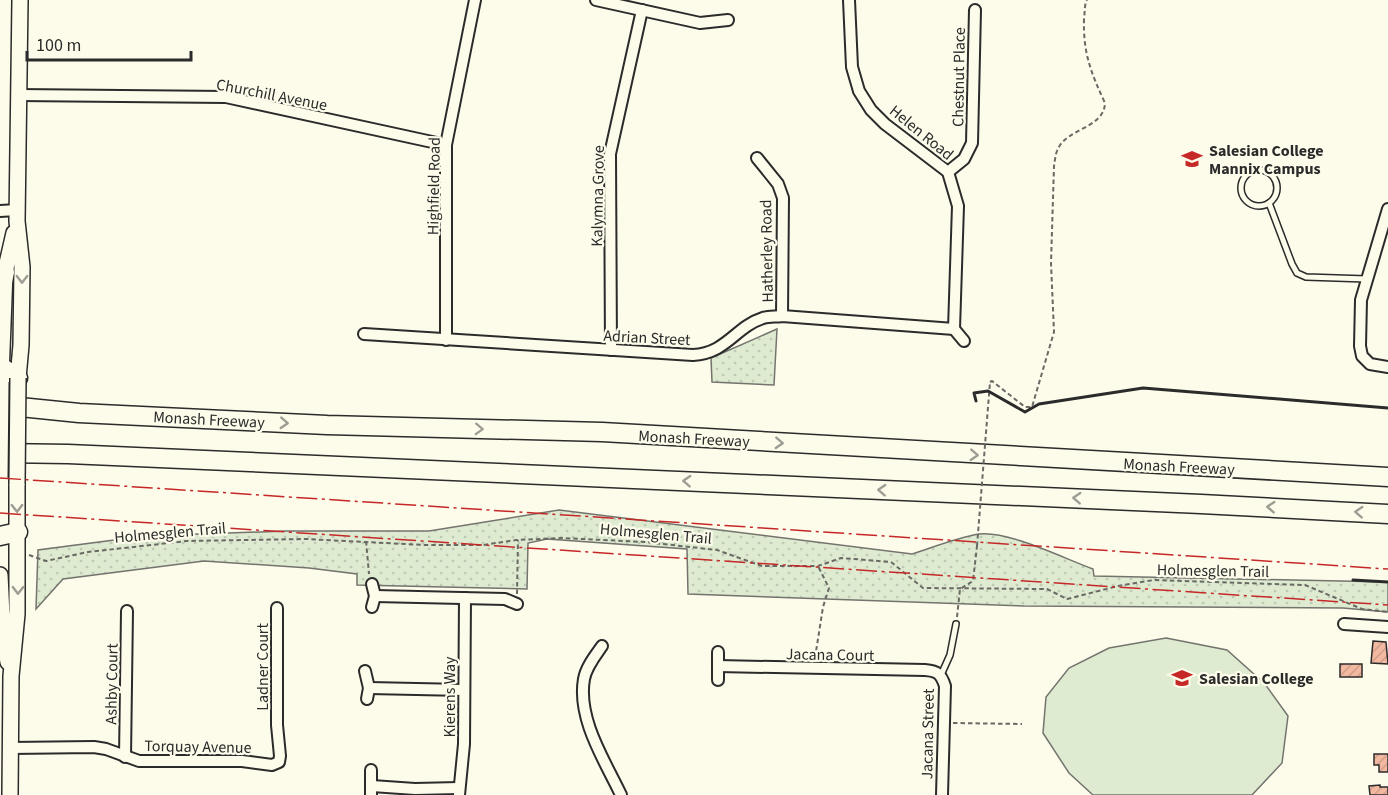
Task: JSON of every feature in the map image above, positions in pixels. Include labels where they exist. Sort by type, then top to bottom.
[{"type":"highway","points":[[0,296],[5,272]]},
{"type":"highway","name":"Monash Freeway","points":[[0,405],[79,412],[327,425],[602,432],[1388,477]]},
{"type":"highway","points":[[0,453],[68,454],[1141,501],[1388,514]]},
{"type":"main road","points":[[10,795],[5,779],[10,748],[11,676],[17,614],[12,538],[17,484],[5,372],[21,350],[22,267],[17,216],[20,0]]},
{"type":"main road","points":[[0,478],[5,372],[5,272],[17,216]]},
{"type":"main road","points":[[0,575],[1,616],[11,676]]},
{"type":"street","name":"Highfield Road","points":[[446,340],[446,146],[475,0]]},
{"type":"street","points":[[596,0],[700,23],[728,20]]},
{"type":"street","name":"Helen Road","points":[[849,0],[852,67],[859,91],[871,110],[885,124],[948,171],[958,206],[954,329]]},
{"type":"street","name":"Kalymna Grove","points":[[611,350],[610,154],[642,10]]},
{"type":"street","name":"Chestnut Place","points":[[948,171],[964,159],[972,143],[975,10]]},
{"type":"street","name":"Churchill Avenue","points":[[18,95],[226,98],[446,146]]},
{"type":"street","name":"Hatherley Road","points":[[757,158],[778,184],[783,198],[782,316]]},
{"type":"street","points":[[1388,209],[1361,300],[1360,346],[1362,356],[1370,364],[1388,367]]},
{"type":"street","points":[[0,211],[17,216]]},
{"type":"street","name":"Adrian Street","points":[[364,334],[693,355],[706,354],[718,349],[762,318],[782,316],[954,329]]},
{"type":"street","points":[[954,329],[964,341]]},
{"type":"street","points":[[372,584],[375,596],[372,607]]},
{"type":"street","points":[[375,596],[505,599],[517,604]]},
{"type":"street","name":"Kierens Way","points":[[459,792],[464,744],[465,598]]},
{"type":"street","name":"Ladner Court","points":[[277,608],[279,762]]},
{"type":"street","name":"Ashby Court","points":[[125,757],[127,611]]},
{"type":"street","points":[[1344,624],[1388,627]]},
{"type":"street","points":[[602,646],[584,678],[584,699],[593,736],[621,795]]},
{"type":"street","points":[[718,652],[718,680]]},
{"type":"street","name":"Jacana Court","points":[[718,666],[929,670],[941,675]]},
{"type":"street","points":[[365,671],[368,694],[464,690]]},
{"type":"street","name":"Jacana Street","points":[[941,675],[945,686],[942,795]]},
{"type":"street","name":"Torquay Avenue","points":[[10,748],[94,747],[139,761],[242,761],[272,765],[279,762]]},
{"type":"street","points":[[371,770],[371,791],[415,789],[459,792]]},
{"type":"lane","points":[[1258,170],[1269,172],[1273,176],[1277,188],[1274,199],[1269,203],[1254,205],[1244,198],[1241,186],[1246,175],[1258,170]]},
{"type":"lane","points":[[1269,203],[1297,273],[1306,277],[1367,279]]},
{"type":"lane","points":[[941,675],[950,655],[956,624]]},
{"type":"path","points":[[956,624],[960,588],[973,581],[990,382],[992,381],[1025,407],[1032,406],[1053,333],[1051,263],[1054,166],[1057,150],[1064,140],[1099,119],[1105,111],[1105,103],[1085,54],[1085,5],[1087,0]]},
{"type":"path","name":"Holmesglen Trail","points":[[12,538],[27,546],[30,556],[46,561],[79,553],[166,542],[306,539],[483,545],[518,540],[562,538],[645,542],[717,550],[762,566],[818,566],[841,558],[891,562],[923,588],[1047,589],[1067,599],[1118,586],[1154,580],[1305,585],[1362,609],[1388,612]]},
{"type":"path","points":[[517,604],[518,540]]},
{"type":"path","points":[[366,541],[368,572],[372,584]]},
{"type":"path","points":[[813,668],[823,607],[829,588],[818,566]]},
{"type":"path","points":[[944,723],[1022,724]]},
{"type":"green space","points":[[777,329],[774,385],[712,382],[711,358]]},
{"type":"green space","points":[[559,510],[912,554],[962,538],[991,534],[1036,546],[1093,569],[1094,576],[1388,582],[1388,612],[1343,608],[1024,606],[688,594],[687,549],[547,539],[528,543],[527,589],[357,585],[357,574],[309,568],[204,561],[63,579],[36,609],[38,550],[145,536],[286,531],[429,531]]},
{"type":"green space","points":[[1166,638],[1227,650],[1265,684],[1288,716],[1282,763],[1252,795],[1093,795],[1069,773],[1043,733],[1046,697],[1069,668],[1109,648]]},
{"type":"building","points":[[1373,641],[1386,642],[1388,664],[1371,663]]},
{"type":"building","points":[[1340,664],[1362,664],[1362,677],[1340,677]]},
{"type":"building","points":[[1374,754],[1388,754],[1388,772],[1379,772],[1379,765],[1374,765]]},
{"type":"building","points":[[1380,785],[1380,787],[1388,787],[1388,795],[1370,795],[1369,786]]},
{"type":"wall","points":[[976,401],[974,393],[988,391],[1025,412],[1039,404],[1143,388],[1388,408]]},
{"type":"wall","points":[[1353,580],[1388,582]]},
{"type":"power","points":[[0,478],[1388,569]]},
{"type":"power","points":[[0,513],[1388,605]]},
{"type":"place","name":"Salesian College Mannix Campus","points":[[1192,159]]},
{"type":"place","name":"Salesian College","points":[[1182,678]]}]
